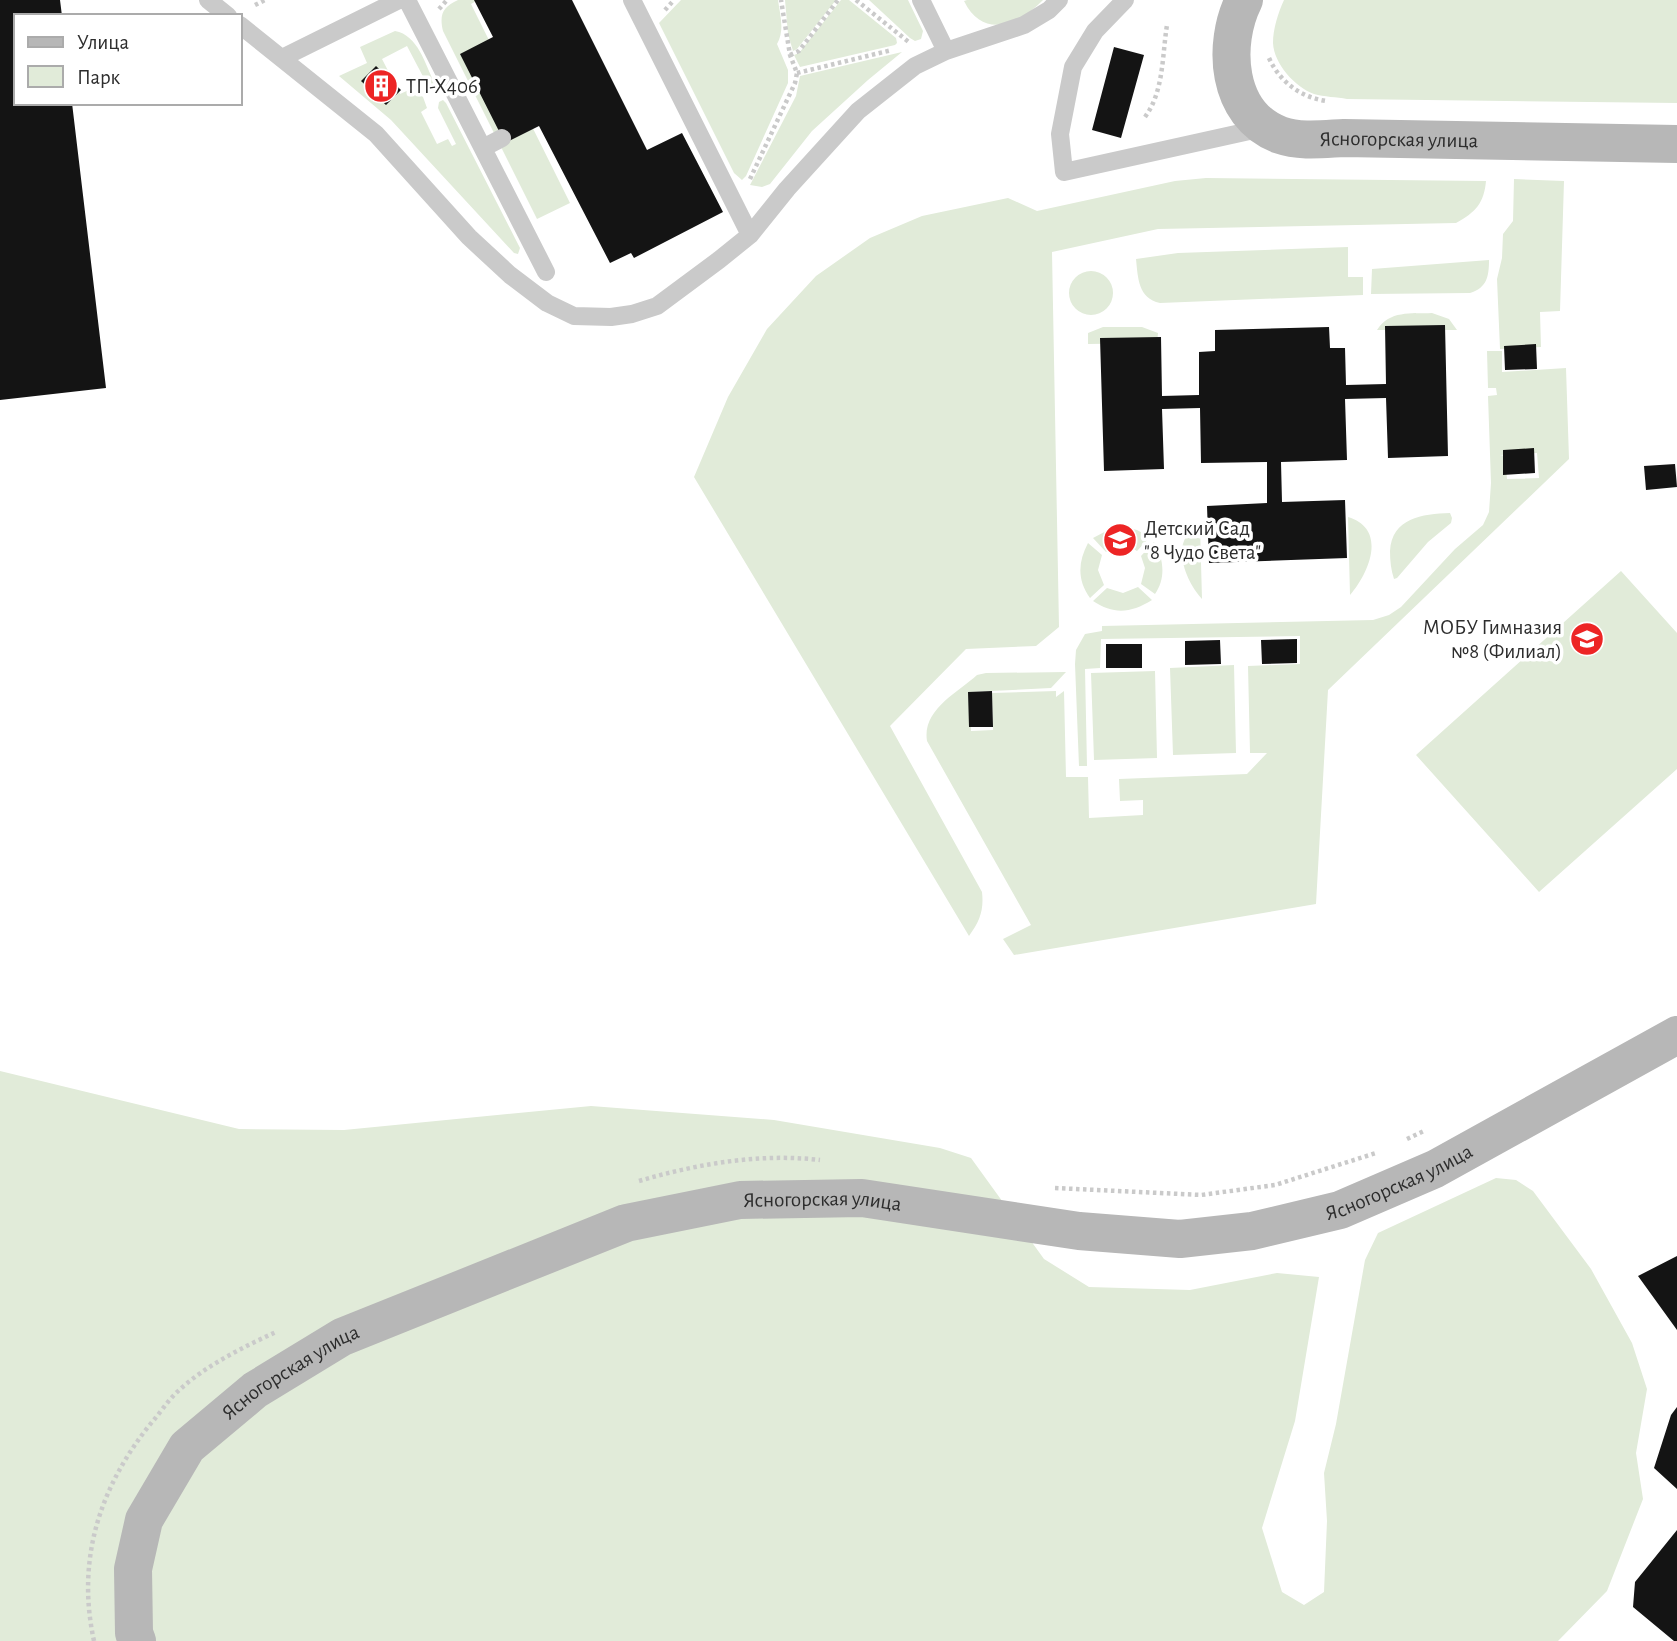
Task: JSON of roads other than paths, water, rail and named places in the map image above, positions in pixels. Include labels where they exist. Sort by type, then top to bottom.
[{"type":"street","name":"Ясногорская улица","points":[[1244,0],[1237,15],[1231,41],[1231,67],[1241,98],[1253,118],[1280,135],[1301,140],[1344,138],[1677,144]]},
{"type":"street","name":"Ясногорская улица","points":[[137,1641],[134,1633],[133,1569],[144,1520],[187,1447],[255,1390],[342,1337],[613,1228],[740,1200],[862,1198],[1079,1231],[1181,1239],[1252,1231],[1340,1210],[1435,1169],[1677,1035]]},
{"type":"lane","points":[[208,0],[226,14]]},
{"type":"lane","points":[[282,58],[399,0]]},
{"type":"lane","points":[[407,0],[546,272]]},
{"type":"lane","points":[[632,0],[750,235]]},
{"type":"lane","points":[[921,0],[946,51]]},
{"type":"lane","points":[[242,27],[376,134],[469,237],[510,275],[547,303],[574,316],[611,317],[657,306],[750,235],[787,189],[858,111],[915,66],[946,51],[1024,25],[1049,10],[1059,0]]},
{"type":"lane","points":[[1125,0],[1096,31],[1073,67],[1060,134],[1064,172],[1266,127]]},
{"type":"lane","points":[[482,148],[502,138]]},
{"type":"place","name":"ТП-Х406","points":[[381,86]]},
{"type":"place","name":"Детский Сад \"8 Чудо Света\"","points":[[1120,540]]},
{"type":"place","name":"МОБУ Гимназия №8 (Филиал)","points":[[1587,639]]}]
